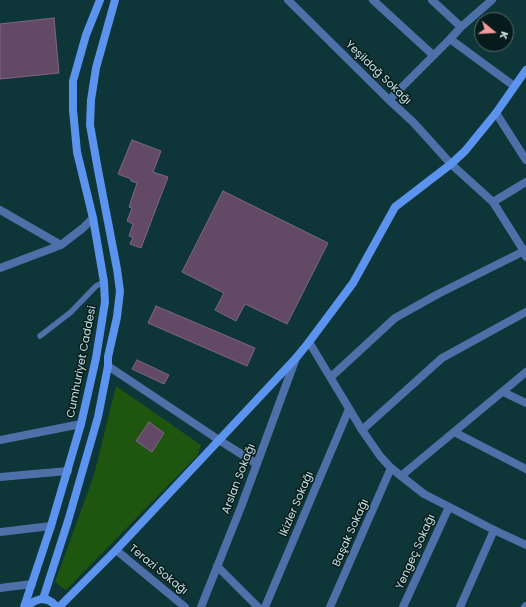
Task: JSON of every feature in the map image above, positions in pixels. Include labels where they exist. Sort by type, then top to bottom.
[{"type":"main road","name":"Cumhuriyet Caddesi","points":[[25,607],[68,471],[81,424],[96,358],[105,302],[104,282],[93,218],[77,152],[73,110],[73,81],[86,35],[100,0]]},
{"type":"main road","points":[[43,599],[68,521],[98,417],[120,291],[90,125],[91,100],[96,68],[116,0]]},
{"type":"main road","points":[[25,607],[35,601],[43,599],[54,603],[58,607],[116,550],[296,358],[353,283],[395,207],[451,164],[465,151],[496,113],[526,70]]},
{"type":"street","name":"Yeşildağ Sokağı","points":[[288,0],[413,122],[451,164],[493,202],[525,252]]},
{"type":"street","points":[[373,0],[434,55]]},
{"type":"street","points":[[432,0],[461,27]]},
{"type":"street","points":[[389,100],[461,27],[489,1]]},
{"type":"street","points":[[450,39],[514,86]]},
{"type":"street","points":[[496,113],[526,160]]},
{"type":"street","points":[[493,202],[526,182]]},
{"type":"street","points":[[0,210],[61,245]]},
{"type":"street","points":[[0,268],[61,245],[93,218]]},
{"type":"street","points":[[331,377],[394,318],[438,294],[525,252]]},
{"type":"street","points":[[362,430],[442,358],[526,312]]},
{"type":"street","points":[[309,342],[362,430],[380,456],[391,468],[424,494],[526,545]]},
{"type":"street","name":"Arslan Sokağı","points":[[202,607],[296,358]]},
{"type":"street","points":[[108,366],[257,464]]},
{"type":"street","points":[[401,476],[526,372]]},
{"type":"street","points":[[503,392],[526,403]]},
{"type":"street","name":"İkizler Sokağı","points":[[265,607],[349,409]]},
{"type":"street","points":[[0,440],[81,424]]},
{"type":"street","points":[[454,432],[526,469]]},
{"type":"street","name":"Başak Sokağı","points":[[330,607],[391,468]]},
{"type":"street","points":[[0,477],[68,471]]},
{"type":"street","name":"Yengeç Sokağı","points":[[403,607],[449,507]]},
{"type":"street","points":[[0,532],[51,526]]},
{"type":"street","points":[[460,607],[494,530]]},
{"type":"street","name":"Terazi Sokağı","points":[[116,550],[185,607]]},
{"type":"street","points":[[217,566],[258,607]]},
{"type":"street","points":[[0,588],[32,584]]},
{"type":"lane","points":[[40,336],[71,312],[96,286],[104,282]]},
{"type":"green space","points":[[116,386],[201,445],[197,456],[66,590],[55,582],[94,475]]},
{"type":"building","points":[[54,18],[59,73],[0,79],[0,24]]},
{"type":"building","points":[[132,140],[161,151],[153,172],[168,177],[141,248],[130,244],[133,237],[129,236],[133,224],[127,221],[132,208],[129,207],[137,183],[118,174]]},
{"type":"building","points":[[223,191],[328,243],[287,324],[245,304],[236,321],[215,310],[224,293],[182,272]]},
{"type":"building","points":[[156,306],[255,348],[247,366],[148,323]]},
{"type":"building","points":[[137,360],[169,375],[164,384],[132,369]]},
{"type":"building","points":[[149,422],[164,433],[152,452],[136,441]]}]
